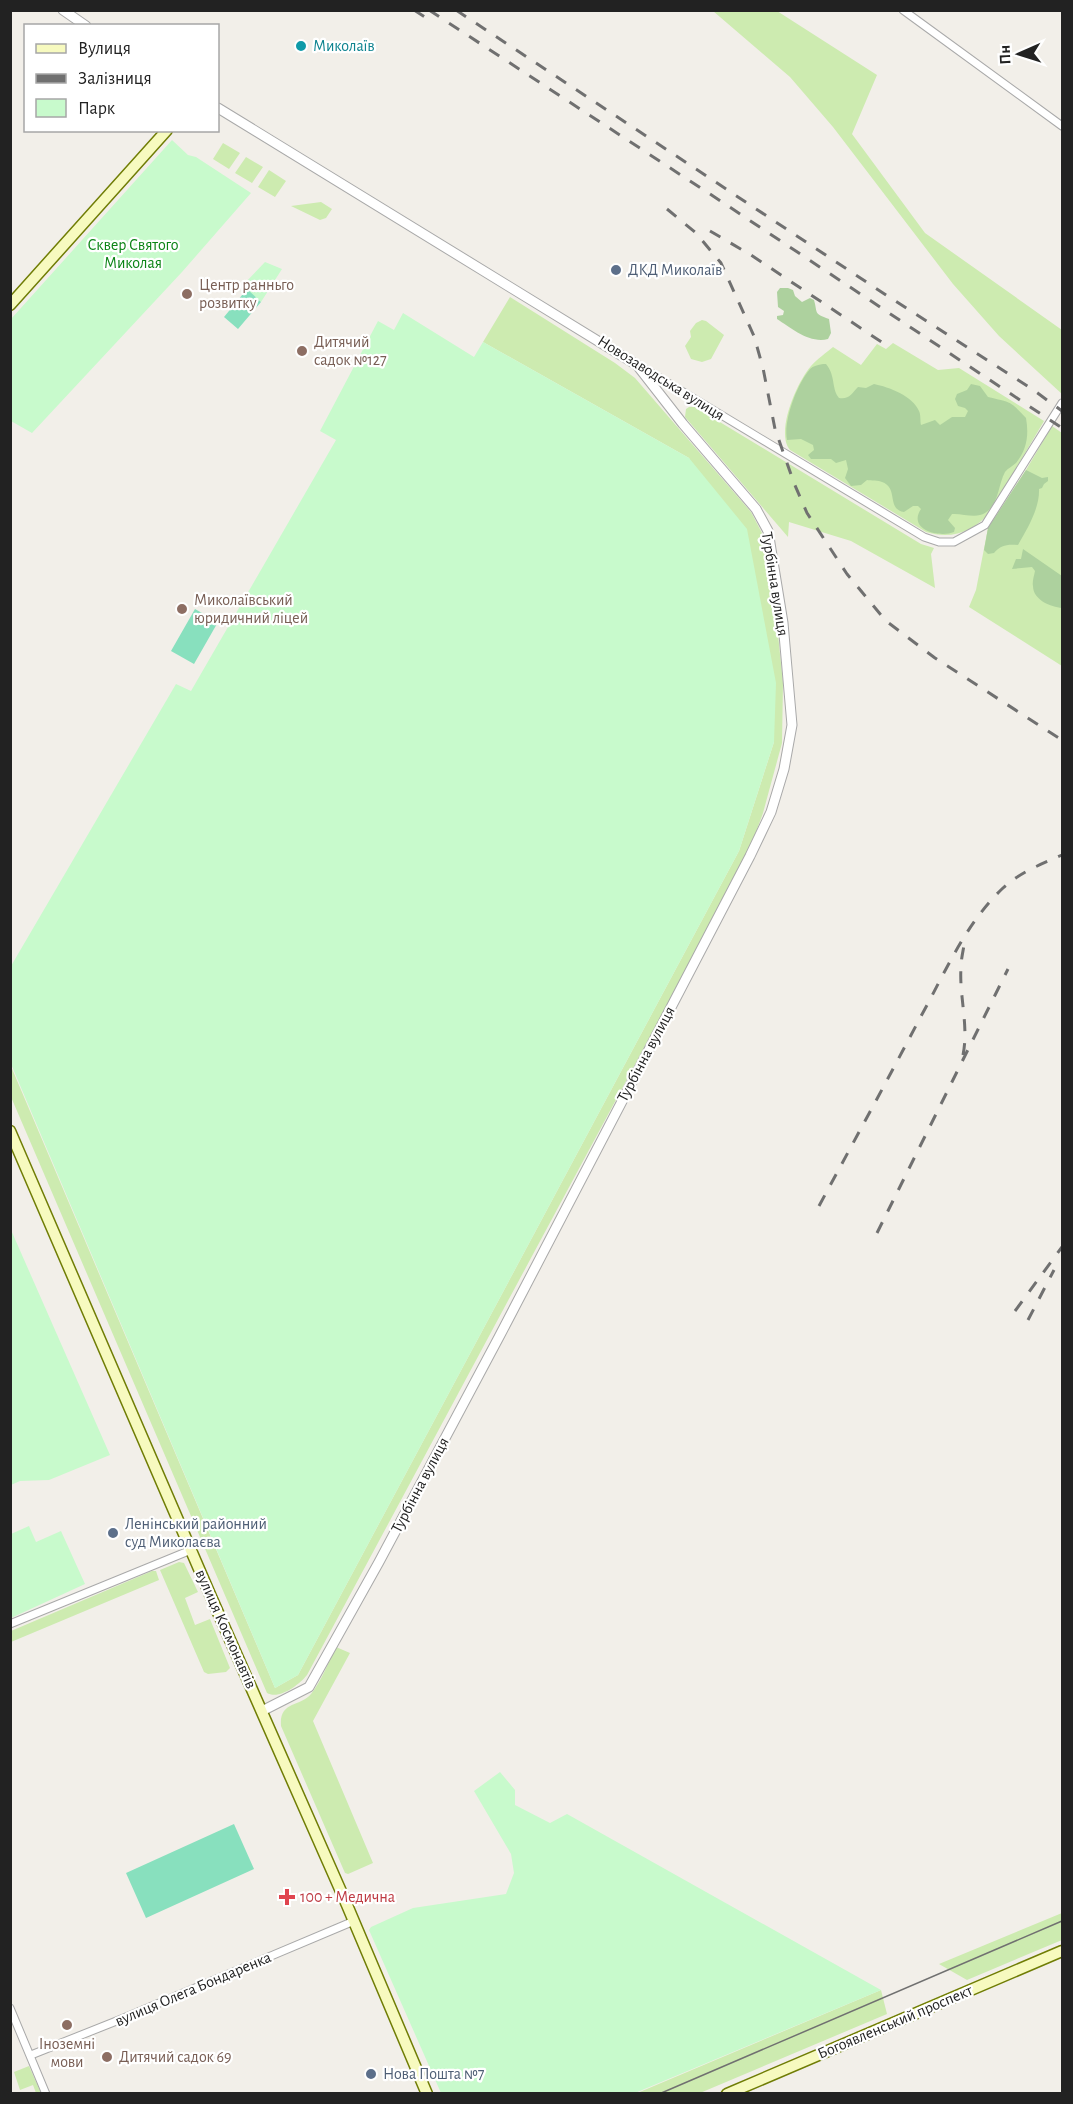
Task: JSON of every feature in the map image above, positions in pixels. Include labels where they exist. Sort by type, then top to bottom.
[{"type":"main road","points":[[10,305],[165,132]]},
{"type":"main road","name":"вулиця Космонавтів","points":[[10,1131],[427,2094]]},
{"type":"main road","name":"Богоявленський проспект","points":[[727,2094],[1062,1951]]},
{"type":"street","points":[[63,10],[83,24]]},
{"type":"street","points":[[903,10],[1062,126]]},
{"type":"street","name":"Новозаводська вулиця","points":[[219,109],[637,365],[914,531],[939,542],[954,542],[985,525],[1062,403]]},
{"type":"street","name":"Турбінна вулиця","points":[[262,1711],[309,1687],[379,1562],[500,1337],[750,856],[771,812],[784,769],[792,725],[783,623],[768,531],[756,508],[683,424],[637,365]]},
{"type":"street","points":[[10,1624],[191,1550]]},
{"type":"street","name":"вулиця Олега Бондаренка","points":[[31,2055],[354,1921]]},
{"type":"street","points":[[10,2008],[46,2094]]},
{"type":"green space","points":[[713,11],[777,11],[877,75],[852,134],[925,233],[1062,330],[1062,394],[999,336],[953,284],[833,127],[790,77]]},
{"type":"green space","name":"Сквер Святого Миколая","points":[[172,140],[188,155],[196,157],[251,193],[182,272],[32,433],[11,421],[11,319]]},
{"type":"green space","points":[[223,143],[240,153],[229,169],[213,159]]},
{"type":"green space","points":[[246,157],[263,167],[252,183],[235,173]]},
{"type":"green space","points":[[269,170],[286,181],[275,197],[258,187]]},
{"type":"green space","points":[[321,202],[332,209],[326,218],[320,220],[291,206]]},
{"type":"green space","points":[[265,262],[282,269],[261,302],[242,286]]},
{"type":"green space","points":[[780,288],[793,290],[795,296],[802,302],[810,298],[814,300],[817,312],[829,319],[831,333],[828,339],[808,337],[777,319],[777,316],[783,315],[784,311],[778,307],[777,292]]},
{"type":"green space","points":[[247,289],[261,302],[238,329],[224,317]]},
{"type":"green space","points":[[510,297],[635,378],[751,512],[762,533],[777,625],[783,683],[782,743],[763,813],[748,854],[307,1675],[283,1693],[272,1695],[267,1693],[11,1097],[10,1064],[275,1688],[298,1675],[739,851],[774,742],[689,458],[483,342]]},
{"type":"green space","points":[[403,313],[474,357],[483,342],[689,458],[747,529],[776,683],[774,742],[739,851],[298,1675],[275,1688],[11,1064],[11,966],[176,684],[191,691],[336,440],[320,431],[378,321],[394,330]]},
{"type":"green space","points":[[702,320],[724,335],[711,359],[702,362],[691,359],[685,346],[691,337],[690,331],[696,323]]},
{"type":"green space","points":[[893,343],[938,370],[959,368],[1044,421],[991,511],[970,529],[944,535],[926,532],[790,450],[786,442],[786,420],[794,395],[805,373],[816,361],[833,347],[861,365],[877,344],[886,349]]},
{"type":"green space","points":[[823,364],[829,368],[839,398],[848,397],[858,387],[866,388],[874,384],[887,387],[912,401],[920,413],[921,425],[935,420],[940,425],[952,417],[965,417],[968,411],[958,406],[955,399],[957,394],[967,390],[971,384],[980,386],[988,397],[1013,405],[1026,418],[1026,442],[1020,458],[1005,472],[996,500],[990,509],[977,516],[952,514],[948,520],[955,528],[954,532],[941,534],[927,531],[918,522],[921,509],[913,506],[904,512],[899,510],[895,507],[890,489],[881,481],[867,480],[861,485],[851,486],[845,478],[848,469],[846,460],[836,463],[831,459],[811,459],[808,455],[814,450],[813,445],[801,439],[787,440],[787,423],[796,393],[810,369]]},
{"type":"green space","points":[[695,407],[921,544],[934,548],[931,554],[935,588],[851,541],[789,522],[788,537],[685,417],[686,409]]},
{"type":"green space","points":[[1052,426],[1062,433],[1062,666],[969,607],[976,590],[988,528]]},
{"type":"green space","points":[[1026,470],[1042,478],[1048,477],[1048,481],[1039,489],[1032,518],[1018,545],[1004,546],[988,554],[984,550],[988,528]]},
{"type":"green space","points":[[1023,549],[1062,576],[1062,608],[1048,604],[1036,595],[1033,584],[1035,571],[1032,567],[1012,569],[1016,559],[1021,559]]},
{"type":"green space","points":[[195,609],[218,622],[194,664],[171,651]]},
{"type":"green space","points":[[11,1230],[110,1455],[49,1480],[20,1481],[11,1485]]},
{"type":"green space","points":[[29,1526],[36,1542],[61,1531],[85,1584],[11,1618],[11,1534]]},
{"type":"green space","points":[[179,1562],[184,1563],[198,1592],[185,1598],[195,1625],[210,1619],[230,1668],[226,1672],[208,1674],[204,1672],[160,1570]]},
{"type":"green space","points":[[156,1571],[159,1580],[11,1642],[11,1631]]},
{"type":"green space","points":[[336,1647],[350,1653],[313,1721],[373,1863],[348,1874],[345,1873],[281,1726],[283,1712],[306,1698],[315,1689]]},
{"type":"green space","points":[[500,1772],[515,1790],[515,1805],[550,1823],[567,1814],[881,1990],[635,2093],[441,2093],[369,1930],[413,1908],[506,1894],[514,1873],[511,1854],[474,1791]]},
{"type":"green space","points":[[234,1824],[254,1869],[146,1918],[126,1873]]},
{"type":"green space","points":[[1062,1913],[1062,1940],[967,1980],[939,1964]]},
{"type":"green space","points":[[881,1990],[887,2014],[700,2093],[635,2094]]},
{"type":"green space","points":[[29,2066],[41,2093],[36,2093],[33,2085],[20,2090],[14,2072]]},
{"type":"tram line","points":[[659,2094],[1062,1921]]},
{"type":"railway","points":[[414,10],[434,23]]},
{"type":"railway","points":[[429,10],[1062,428]]},
{"type":"railway","points":[[456,10],[1062,411]]},
{"type":"railway","points":[[667,209],[696,233],[721,263],[754,336],[775,429],[794,483],[807,513],[847,574],[886,621],[935,658],[1062,740]]},
{"type":"railway","points":[[710,231],[751,255],[886,345]]},
{"type":"railway","points":[[819,1206],[947,967],[978,917],[1010,882],[1031,869],[1062,855]]},
{"type":"railway","points":[[963,1055],[965,1033],[961,960],[965,938]]},
{"type":"railway","points":[[877,1233],[1008,969]]},
{"type":"railway","points":[[1015,1311],[1062,1247]]},
{"type":"railway","points":[[1028,1320],[1054,1270]]},
{"type":"place","name":"Миколаїв","points":[[301,46]]},
{"type":"place","name":"ДКД Миколаїв","points":[[616,270]]},
{"type":"place","name":"Центр ранньго розвитку","points":[[187,294]]},
{"type":"place","name":"Дитячий садок №127","points":[[302,351]]},
{"type":"place","name":"Миколаївський юридичний ліцей","points":[[182,609]]},
{"type":"place","name":"Ленінський районний суд Миколаєва","points":[[113,1533]]},
{"type":"place","name":"100 + Медична","points":[[287,1897]]},
{"type":"place","name":"Іноземні мови","points":[[67,2025]]},
{"type":"place","name":"Дитячий садок 69","points":[[107,2057]]},
{"type":"place","name":"Нова Пошта №7","points":[[371,2074]]}]
